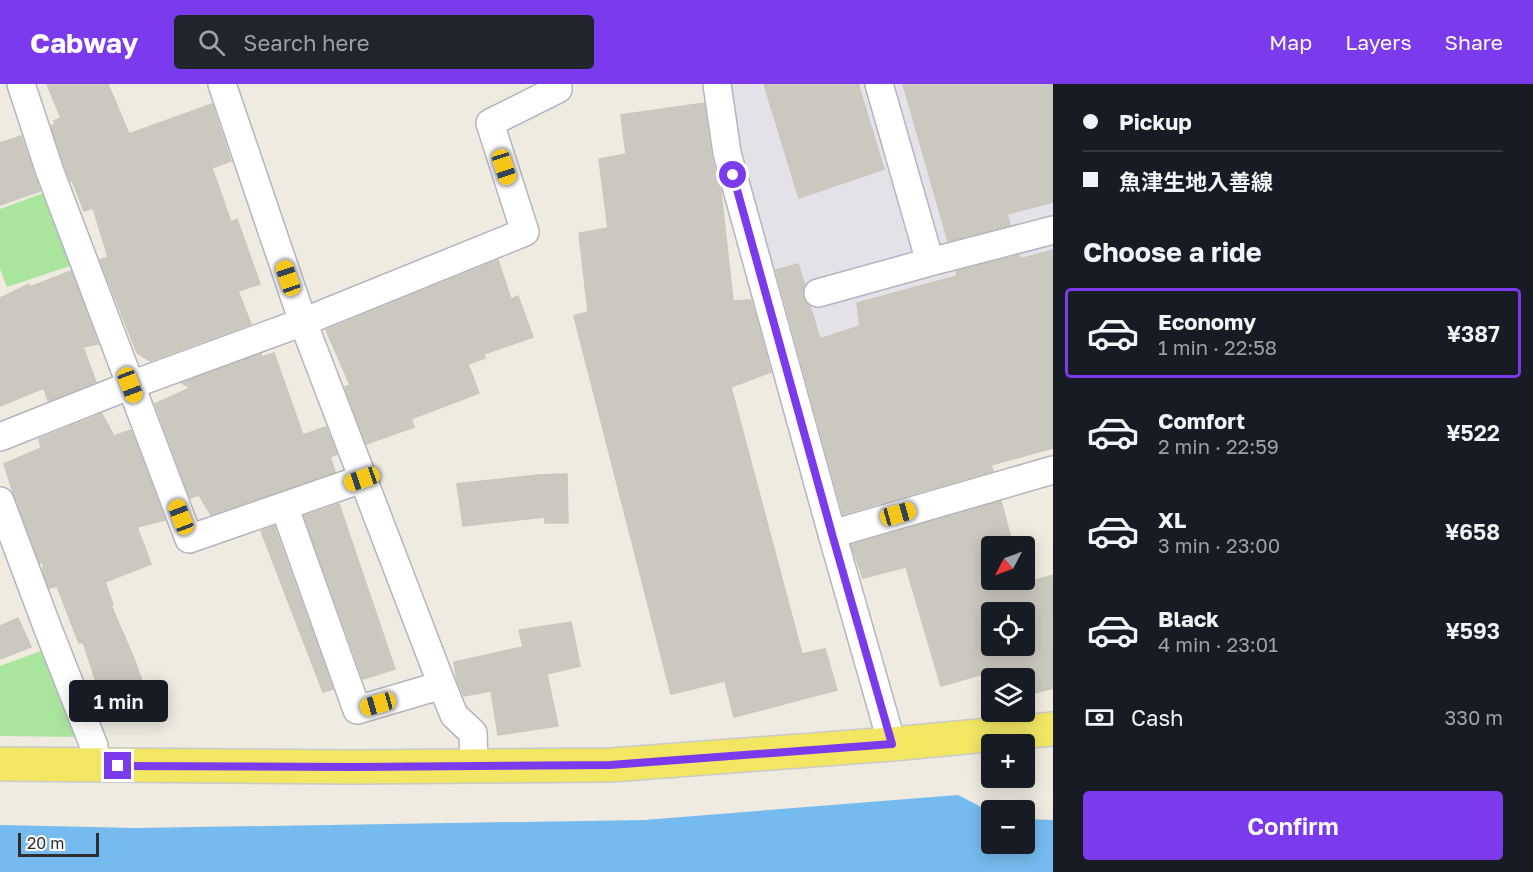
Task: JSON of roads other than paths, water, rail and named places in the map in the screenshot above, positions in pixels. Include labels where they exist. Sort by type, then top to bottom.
[{"type":"main road","points":[[0,764],[610,765],[892,744],[1053,729]]},
{"type":"street","points":[[21,84],[50,172],[189,539],[362,479]]},
{"type":"street","points":[[222,84],[303,321],[362,479],[454,715],[473,733],[474,766]]},
{"type":"street","points":[[0,437],[130,385],[303,321],[525,232],[490,123],[558,90],[558,84]]},
{"type":"street","points":[[717,84],[727,153],[892,744]]},
{"type":"street","points":[[879,84],[930,262]]},
{"type":"street","points":[[818,293],[1053,230]]},
{"type":"street","points":[[832,534],[1053,470]]},
{"type":"street","points":[[0,501],[94,746],[95,765]]},
{"type":"street","points":[[284,506],[357,710],[442,685]]},
{"type":"water","points":[[958,795],[981,807],[981,854],[1035,854],[1035,819],[1053,820],[1053,872],[0,872],[0,825],[135,828],[644,820]]}]
